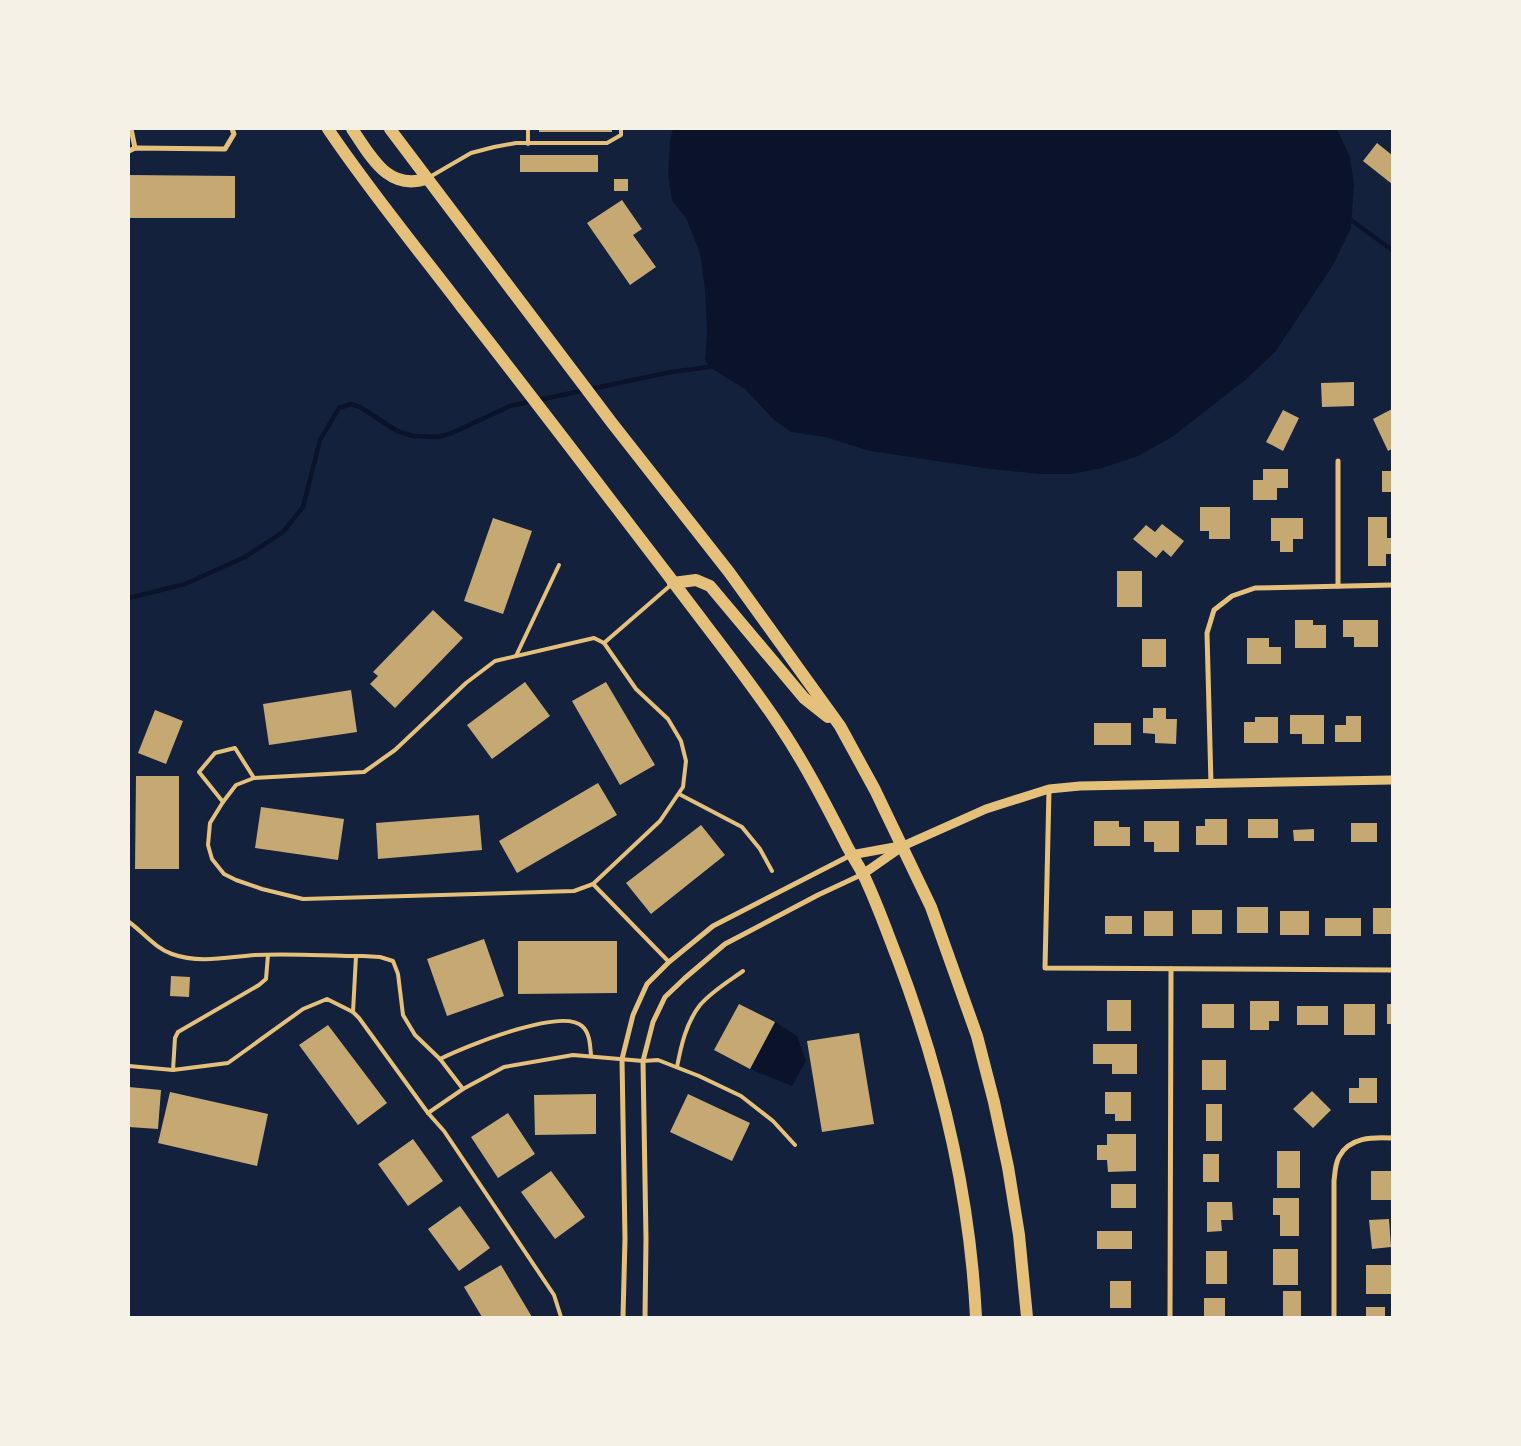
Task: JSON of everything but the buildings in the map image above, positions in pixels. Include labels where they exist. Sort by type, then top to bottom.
[{"type":"main road","points":[[328,129],[373,191],[730,655],[807,770],[851,855],[864,874],[908,986],[946,1110],[969,1239],[976,1317]]},
{"type":"main road","points":[[352,129],[379,166],[392,178],[410,182],[426,179]]},
{"type":"main road","points":[[390,129],[612,423],[730,572],[840,726],[875,790],[931,907],[974,1027],[1008,1167],[1019,1235],[1027,1317]]},
{"type":"main road","points":[[674,583],[696,580],[710,586],[804,698],[840,726]]},
{"type":"street","points":[[131,129],[136,148]]},
{"type":"street","points":[[129,151],[136,148],[225,150],[234,134],[232,129]]},
{"type":"street","points":[[1338,461],[1338,586]]},
{"type":"street","points":[[1211,784],[1207,633],[1214,610],[1232,596],[1255,588],[1392,585]]},
{"type":"street","points":[[645,1317],[644,1061],[653,1022],[666,997],[725,944],[818,895],[864,874],[902,846],[986,808],[1049,789],[1080,786],[1392,780]]},
{"type":"street","points":[[1049,789],[1045,968],[1392,970]]},
{"type":"street","points":[[623,1317],[625,1240],[622,1059],[633,1015],[648,984],[670,962],[713,926],[851,855],[902,846]]},
{"type":"street","points":[[1170,1317],[1171,969]]},
{"type":"street","points":[[1334,1317],[1334,1181],[1338,1159],[1345,1148],[1358,1141],[1374,1138],[1392,1138]]},
{"type":"lane","points":[[528,129],[528,144]]},
{"type":"lane","points":[[426,179],[471,153],[501,146],[528,144],[607,143],[621,135],[621,129]]},
{"type":"lane","points":[[516,656],[559,565]]},
{"type":"lane","points":[[604,643],[674,583]]},
{"type":"lane","points":[[594,638],[604,643],[636,689],[668,719],[681,741],[686,761],[683,787],[660,821],[593,884],[574,891],[303,899],[236,880],[224,874],[212,859],[208,845],[210,823],[222,802],[236,785],[254,778],[364,772],[395,750],[466,682],[495,661],[594,638]]},
{"type":"lane","points":[[222,802],[199,772],[215,753],[235,748],[254,778]]},
{"type":"lane","points":[[678,794],[742,827],[760,849],[772,871]]},
{"type":"lane","points":[[593,884],[670,962]]},
{"type":"lane","points":[[129,922],[158,946],[172,954],[191,958],[218,959],[268,955],[356,956],[380,957],[393,961],[398,974],[403,1015],[415,1035],[440,1059],[463,1089]]},
{"type":"lane","points":[[173,1070],[175,1038],[178,1032],[259,985],[266,979],[268,955]]},
{"type":"lane","points":[[353,1012],[356,956]]},
{"type":"lane","points":[[677,1067],[682,1042],[700,1006],[743,971]]},
{"type":"lane","points":[[129,1066],[173,1070],[228,1063],[304,1009],[327,999],[353,1012],[444,1132],[554,1295],[561,1317]]},
{"type":"lane","points":[[440,1059],[468,1045],[551,1021],[569,1021],[581,1025],[588,1037],[591,1055]]},
{"type":"lane","points":[[428,1113],[463,1089],[504,1067],[573,1054],[644,1061],[658,1060],[741,1096],[773,1121],[795,1145]]},
{"type":"water","points":[[673,129],[1337,129],[1350,157],[1354,184],[1351,228],[1333,265],[1275,352],[1244,381],[1172,437],[1138,456],[1102,468],[1072,474],[1040,474],[990,469],[870,451],[825,437],[791,432],[773,419],[745,389],[709,367],[705,360],[707,332],[705,290],[700,253],[686,218],[672,200],[668,176],[670,141]]},
{"type":"water","points":[[775,1022],[797,1036],[806,1061],[792,1086],[750,1069]]},
{"type":"waterway","points":[[1345,219],[1351,220],[1392,250]]},
{"type":"waterway","points":[[129,598],[185,584],[245,557],[283,532],[303,507],[320,440],[339,408],[351,404],[360,407],[397,431],[413,436],[438,437],[452,433],[510,406],[671,372],[709,367],[715,364]]}]
